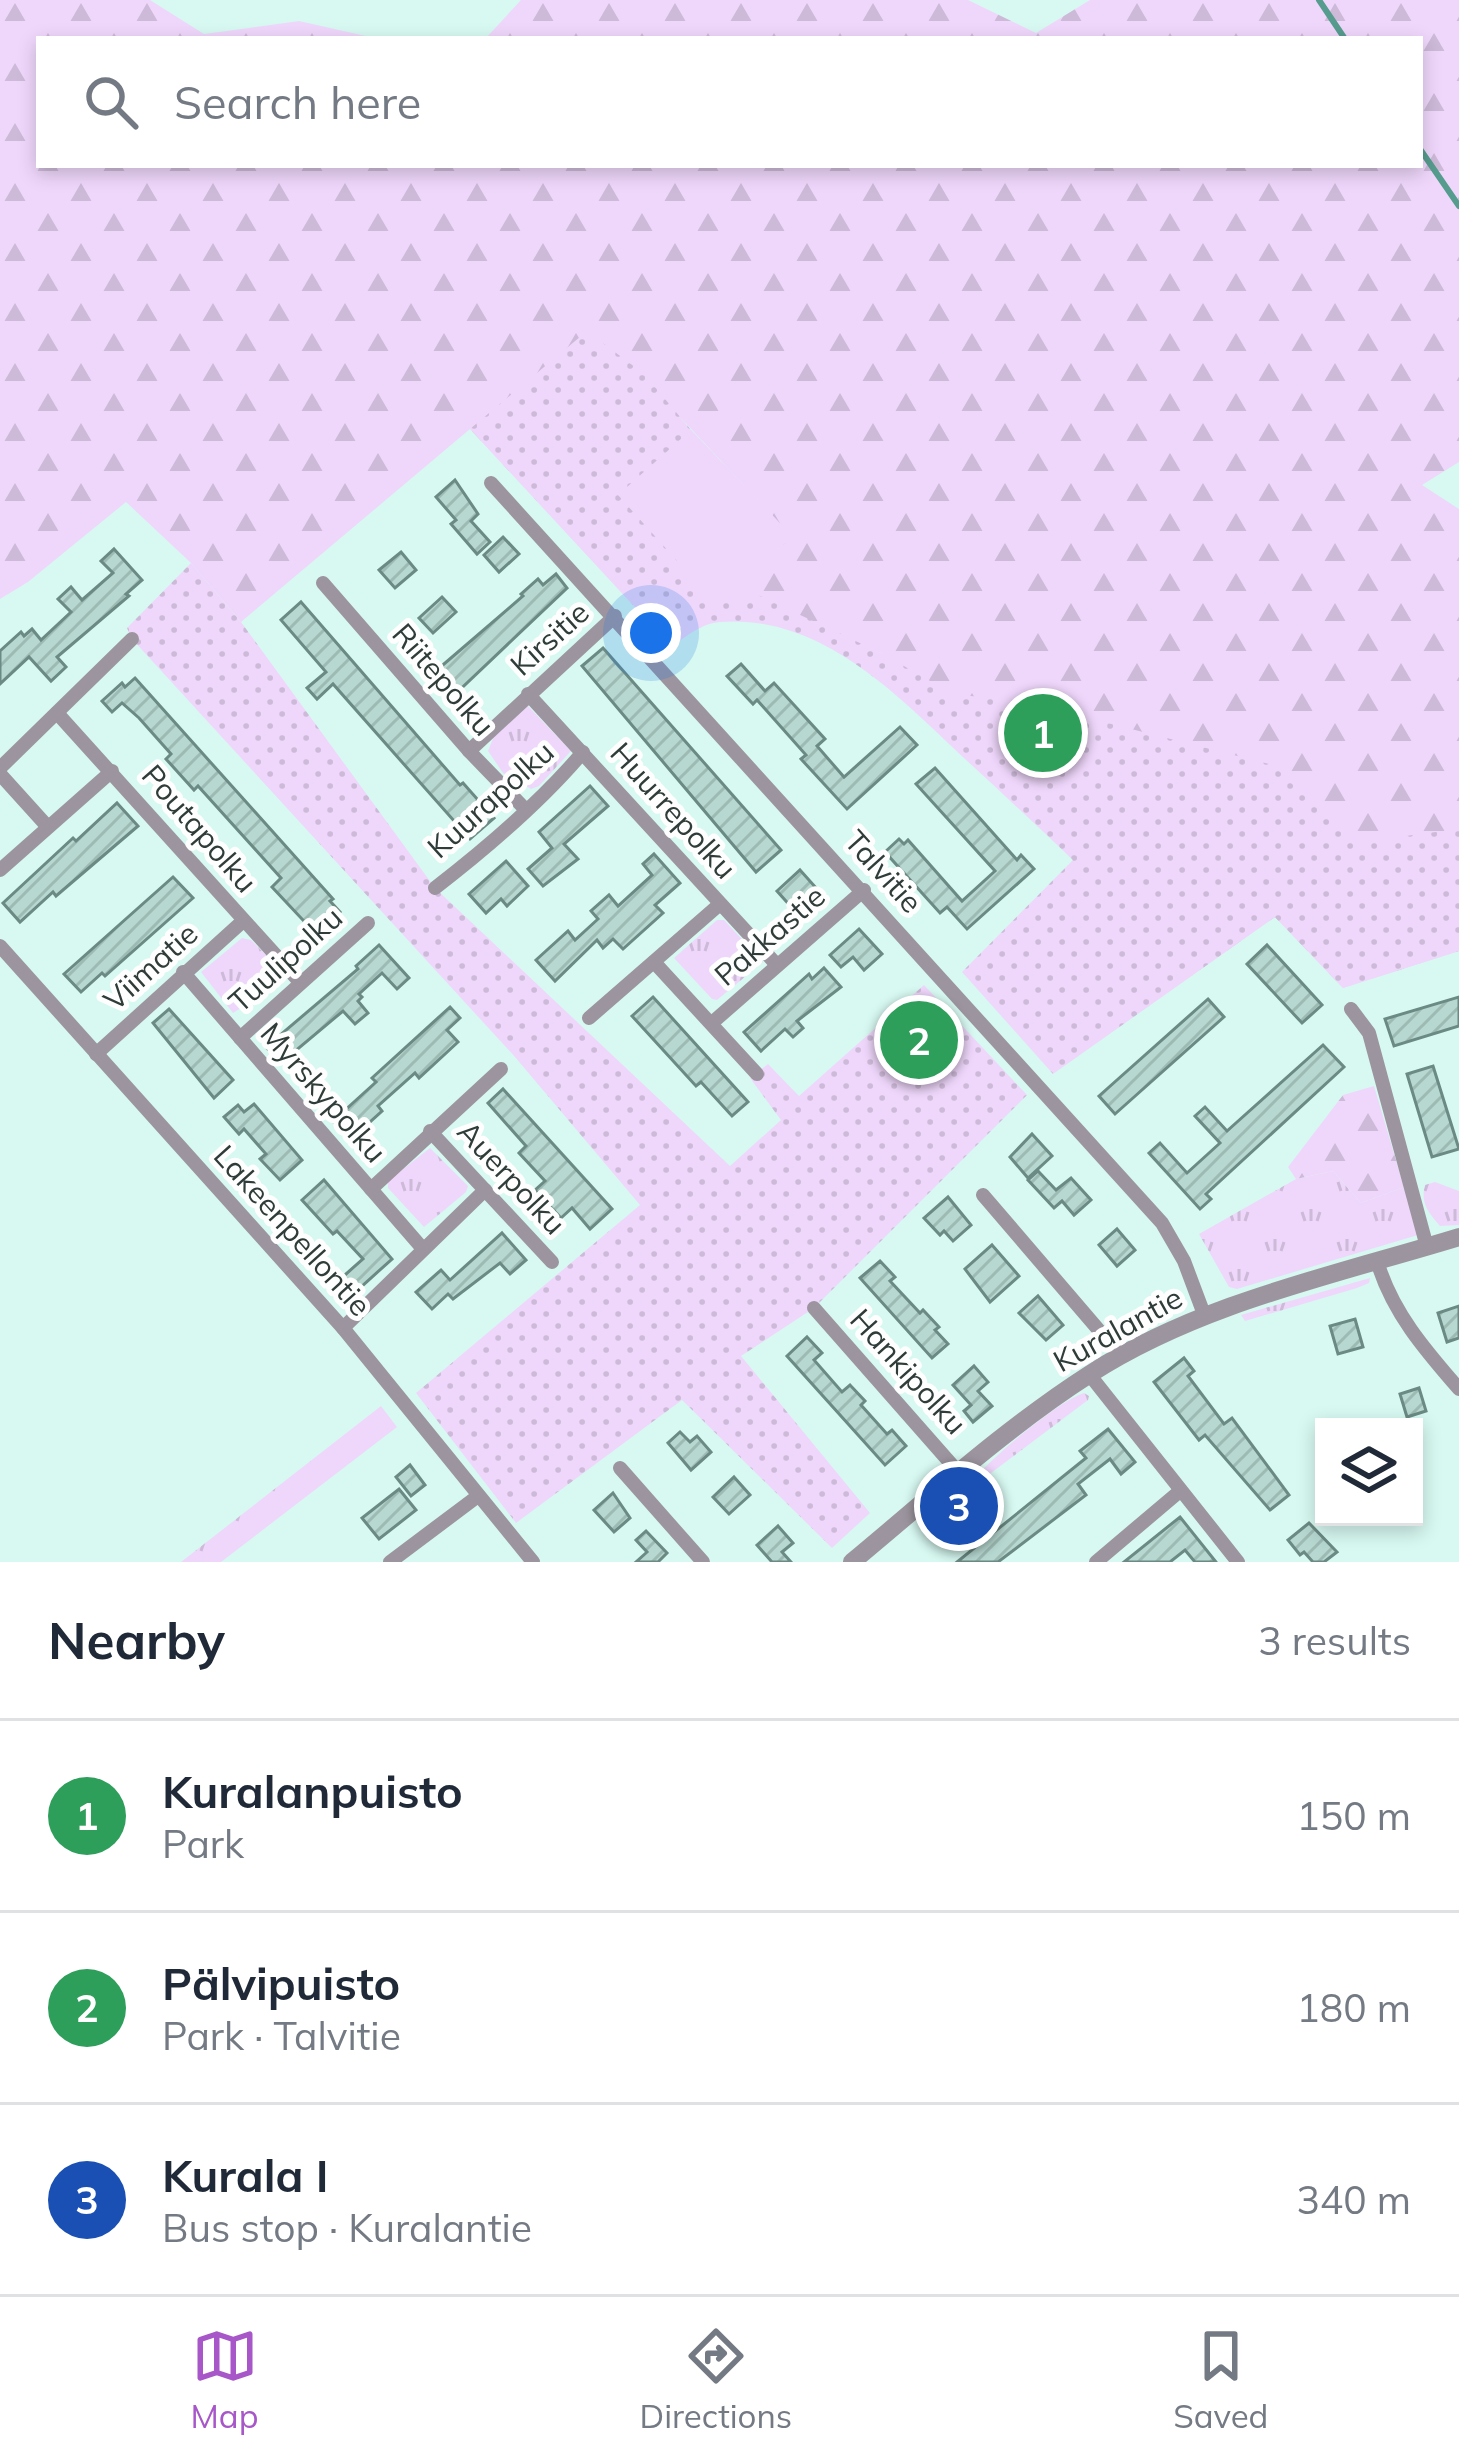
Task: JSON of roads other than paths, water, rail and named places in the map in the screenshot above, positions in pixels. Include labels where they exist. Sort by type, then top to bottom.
[{"type":"street","name":"Talvitie","points":[[491,483],[1162,1223],[1184,1261],[1205,1317]]},
{"type":"street","name":"Riitepolku","points":[[323,583],[469,752],[526,810]]},
{"type":"street","name":"Kirsitie","points":[[469,752],[615,616]]},
{"type":"street","points":[[47,826],[0,771],[132,639]]},
{"type":"street","name":"Huurrepolku","points":[[528,694],[776,964]]},
{"type":"street","name":"Poutapolku","points":[[57,713],[299,981]]},
{"type":"street","name":"Kuurapolku","points":[[434,888],[488,847],[583,752]]},
{"type":"street","points":[[0,870],[112,771]]},
{"type":"street","name":"Pakkastie","points":[[713,1022],[864,890]]},
{"type":"street","points":[[589,1018],[720,904]]},
{"type":"street","name":"Viimatie","points":[[95,1054],[243,921]]},
{"type":"street","name":"Tuulipolku","points":[[240,1038],[368,923]]},
{"type":"street","name":"Lakeenpellontie","points":[[0,946],[343,1328],[533,1562]]},
{"type":"street","points":[[655,962],[757,1074]]},
{"type":"street","name":"Myrskypolku","points":[[183,972],[423,1249]]},
{"type":"street","points":[[1351,1009],[1369,1033],[1427,1247]]},
{"type":"street","points":[[371,1189],[501,1069]]},
{"type":"street","name":"Auerpolku","points":[[430,1131],[552,1262]]},
{"type":"street","points":[[343,1328],[485,1190]]},
{"type":"street","points":[[983,1195],[1121,1356]]},
{"type":"street","name":"Kuralantie","points":[[852,1562],[1089,1374],[1121,1356],[1205,1317],[1459,1237]]},
{"type":"street","points":[[1377,1262],[1388,1295],[1424,1350],[1459,1389]]},
{"type":"street","name":"Hankipolku","points":[[814,1308],[960,1474]]},
{"type":"street","points":[[1089,1374],[1238,1562]]},
{"type":"street","points":[[620,1468],[704,1562]]},
{"type":"street","points":[[1096,1562],[1180,1491]]},
{"type":"street","points":[[390,1562],[478,1496]]},
{"type":"waterway","points":[[1319,0],[1343,36]]},
{"type":"waterway","points":[[1423,153],[1459,206]]},
{"type":"place","name":"Kuralanpuisto","points":[[1043,733]]},
{"type":"place","name":"Pälvipuisto","points":[[919,1040]]},
{"type":"place","name":"Kurala I","points":[[959,1506]]}]
